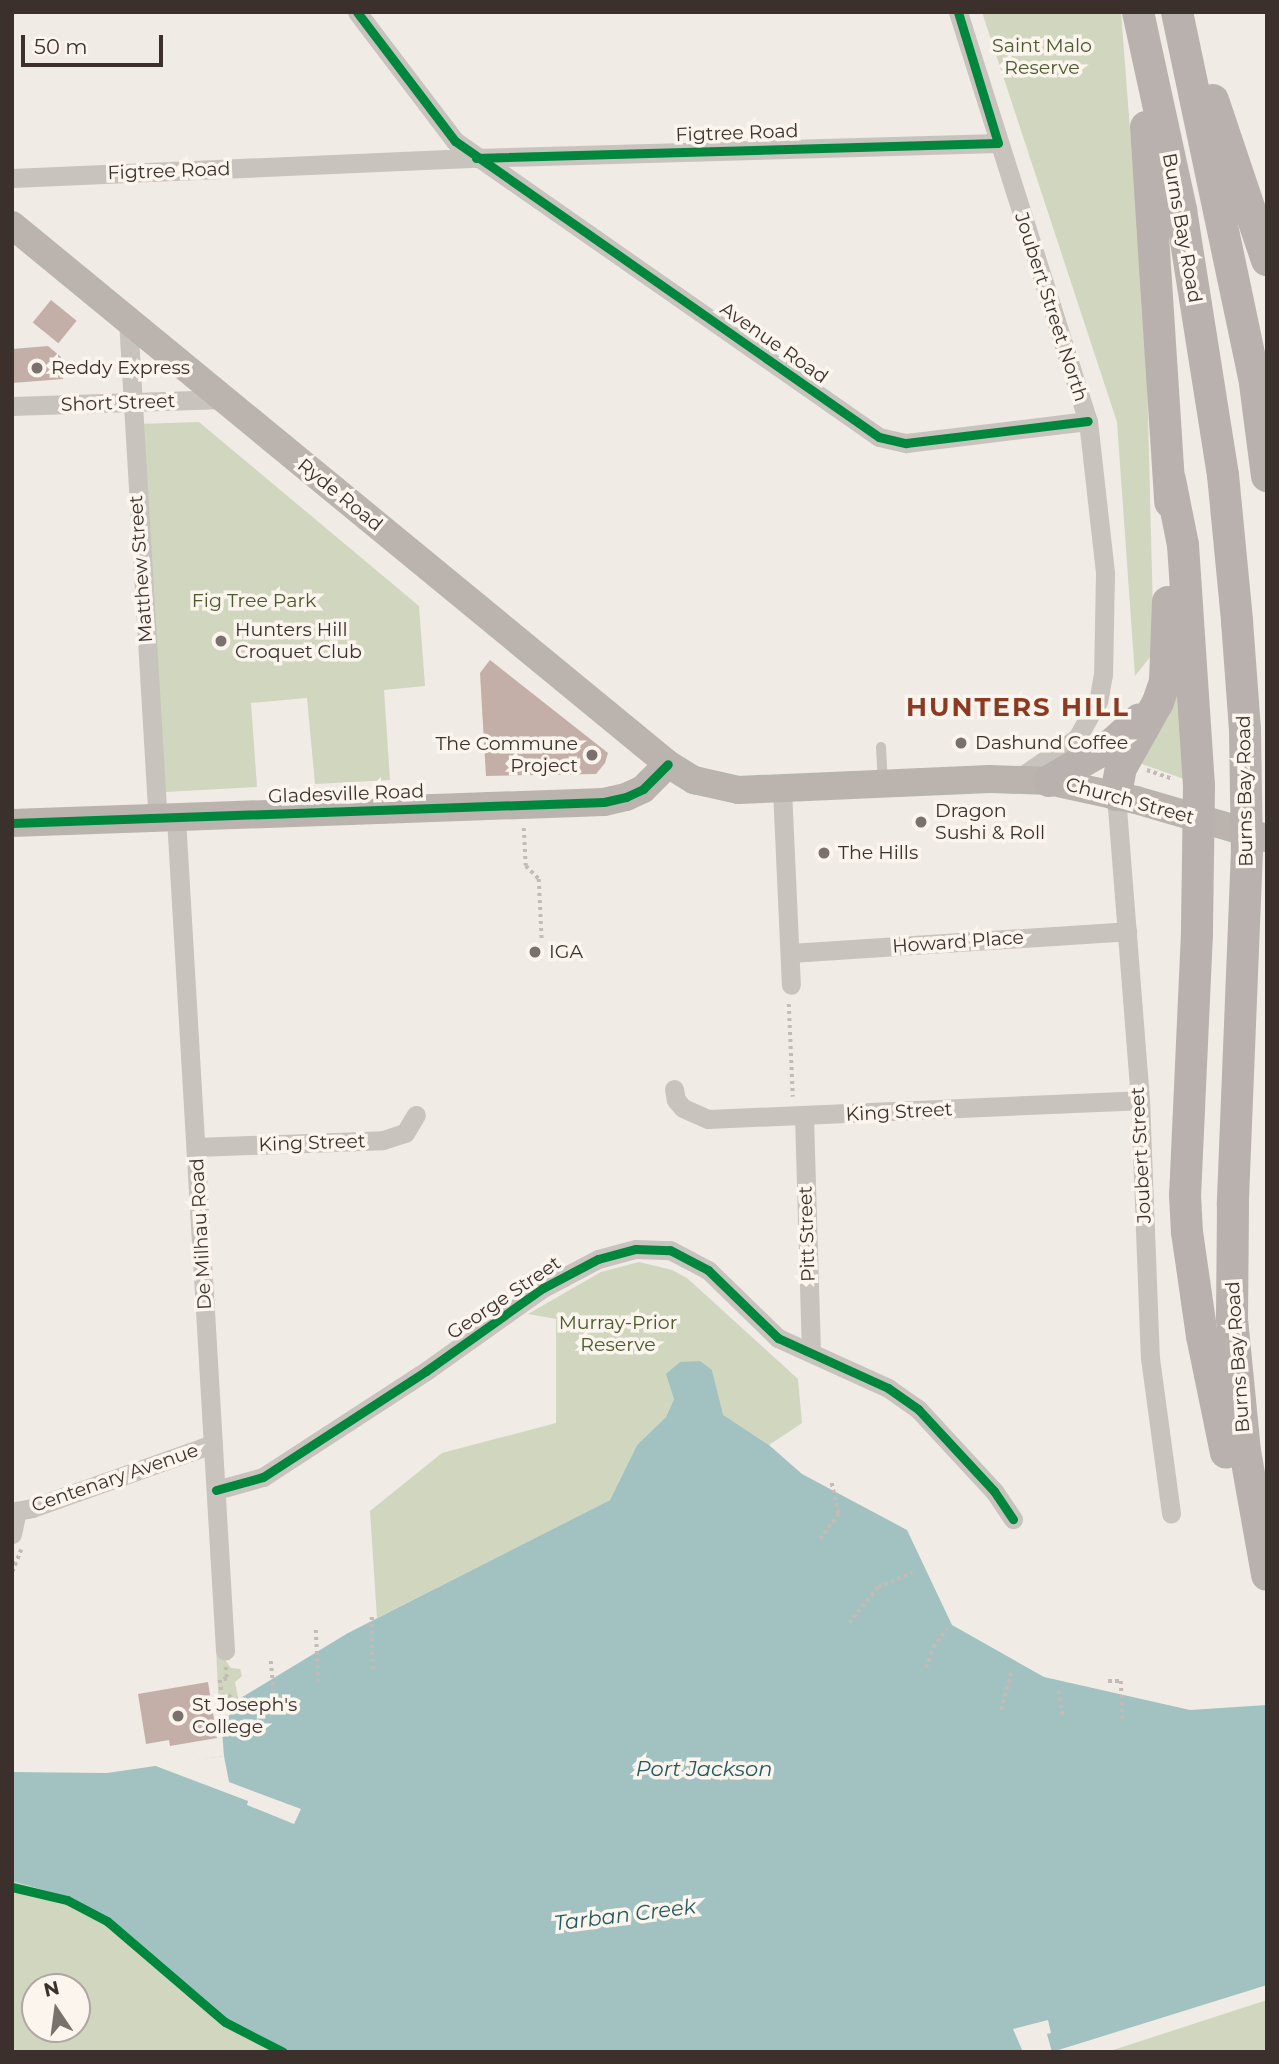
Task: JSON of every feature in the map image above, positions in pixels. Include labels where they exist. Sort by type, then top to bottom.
[{"type":"main road","name":"Burns Bay Road","points":[[1177,12],[1254,376],[1267,476]]},
{"type":"main road","points":[[1184,12],[1267,260]]},
{"type":"main road","name":"Burns Bay Road","points":[[1138,17],[1181,210],[1223,475],[1237,621],[1245,729],[1247,850],[1233,1205],[1232,1319],[1244,1451],[1267,1575]]},
{"type":"main road","points":[[1116,795],[1121,768],[1158,702],[1167,660],[1170,480],[1138,17]]},
{"type":"main road","name":"Ryde Road","points":[[12,225],[668,764]]},
{"type":"main road","points":[[1170,480],[1183,545],[1206,821],[1185,1195],[1187,1232],[1202,1336],[1239,1511],[1267,1584]]},
{"type":"main road","points":[[1049,780],[1111,746],[1158,702]]},
{"type":"main road","points":[[668,764],[694,780],[716,788],[782,789],[1003,779]]},
{"type":"main road","name":"Gladesville Road","points":[[12,823],[604,802],[626,797],[643,789],[668,764]]},
{"type":"main road","name":"Church Street","points":[[1003,779],[1049,780],[1116,795],[1267,838]]},
{"type":"street","name":"Avenue Road","points":[[357,12],[454,141],[879,437],[906,443],[1087,421]]},
{"type":"street","name":"Joubert Street North","points":[[958,12],[1087,421],[1105,573],[1104,674],[1098,701],[1077,738],[1003,779]]},
{"type":"street","name":"Figtree Road","points":[[12,178],[476,158],[998,143]]},
{"type":"street","name":"Matthew Street","points":[[128,320],[131,402],[167,818]]},
{"type":"street","name":"Short Street","points":[[12,406],[225,399]]},
{"type":"street","points":[[782,789],[791,985]]},
{"type":"street","name":"Joubert Street","points":[[1116,795],[1140,1100],[1150,1358],[1171,1514]]},
{"type":"street","name":"De Milhau Road","points":[[167,818],[195,1147],[225,1651]]},
{"type":"street","name":"Howard Place","points":[[790,953],[1127,931]]},
{"type":"street","name":"King Street","points":[[674,1089],[676,1100],[683,1108],[708,1119],[804,1117],[1140,1100]]},
{"type":"street","name":"King Street","points":[[195,1147],[383,1140],[405,1133],[416,1115]]},
{"type":"street","name":"Pitt Street","points":[[804,1117],[811,1350]]},
{"type":"street","name":"George Street","points":[[216,1490],[263,1477],[426,1371],[543,1288],[598,1259],[636,1249],[670,1250],[708,1270],[778,1338],[811,1350],[888,1388],[918,1409],[994,1491],[1013,1519]]},
{"type":"street","name":"Centenary Avenue","points":[[15,1519],[213,1444]]},
{"type":"lane","points":[[881,747],[883,785]]},
{"type":"path","points":[[1140,766],[1180,780]]},
{"type":"path","points":[[524,828],[526,866],[539,879],[542,942]]},
{"type":"path","points":[[791,985],[793,1096]]},
{"type":"path","points":[[820,1539],[838,1514],[831,1481]]},
{"type":"path","points":[[849,1623],[878,1587],[912,1573]]},
{"type":"path","points":[[372,1617],[373,1672]]},
{"type":"path","points":[[926,1668],[933,1647],[947,1629]]},
{"type":"path","points":[[316,1630],[319,1686]]},
{"type":"path","points":[[225,1651],[228,1679],[220,1680],[222,1696],[230,1695],[234,1716]]},
{"type":"path","points":[[271,1661],[274,1696]]},
{"type":"path","points":[[1001,1710],[1011,1672]]},
{"type":"path","points":[[1108,1681],[1121,1681],[1123,1723]]},
{"type":"path","points":[[1059,1691],[1063,1718]]},
{"type":"path","points":[[12,1887],[67,1900],[107,1921],[225,2022],[283,2052]]},
{"type":"green space","name":"Saint Malo Reserve","points":[[982,12],[1121,12],[1146,338],[1154,652],[1135,676],[1117,422]]},
{"type":"green space","name":"Fig Tree Park","points":[[199,422],[419,606],[425,686],[384,690],[390,780],[315,784],[307,698],[251,703],[257,787],[165,792],[140,424]]},
{"type":"green space","points":[[1173,697],[1186,697],[1187,780],[1142,764],[1144,749],[1167,719]]},
{"type":"green space","name":"Murray-Prior Reserve","points":[[639,1262],[672,1270],[687,1278],[798,1379],[802,1423],[769,1445],[722,1415],[712,1370],[674,1399],[666,1417],[637,1445],[610,1500],[377,1618],[370,1511],[442,1453],[556,1423],[556,1319],[528,1314],[601,1272]]},
{"type":"green space","points":[[216,1648],[231,1668],[240,1669],[242,1676],[235,1682],[240,1707],[219,1709]]},
{"type":"green space","points":[[12,1881],[57,1894],[108,1919],[234,2025],[283,2052],[12,2052]]},
{"type":"green space","points":[[1267,2000],[1267,2052],[1107,2052]]},
{"type":"water","name":"Port Jackson","points":[[700,1361],[712,1370],[723,1415],[769,1445],[802,1474],[907,1530],[952,1625],[1044,1677],[1190,1710],[1267,1705],[1267,1985],[1052,2052],[283,2052],[234,2025],[108,1919],[57,1894],[12,1881],[12,1772],[107,1773],[224,1756],[221,1719],[238,1711],[239,1699],[348,1633],[610,1500],[637,1445],[666,1417],[674,1399],[666,1374],[680,1362]]},
{"type":"pier","points":[[224,1756],[229,1782],[301,1809],[294,1824],[247,1805],[248,1801],[153,1765]]},
{"type":"pier","points":[[1048,2020],[1051,2033],[1047,2034],[1052,2052],[1023,2052],[1013,2029]]},
{"type":"building","points":[[51,300],[77,321],[58,343],[33,323]]},
{"type":"building","name":"Reddy Express","points":[[48,346],[61,357],[63,379],[12,383],[12,349]]},
{"type":"building","points":[[490,660],[608,753],[605,763],[596,774],[486,776],[480,673]]},
{"type":"building","name":"St Joseph's College","points":[[208,1682],[217,1738],[170,1746],[169,1740],[146,1744],[138,1694]]},
{"type":"cycle path","points":[[357,12],[455,141],[879,437],[906,443],[1088,421]]},
{"type":"cycle path","points":[[476,158],[998,143],[958,12]]},
{"type":"cycle path","points":[[12,823],[604,802],[626,797],[643,789],[668,764]]},
{"type":"cycle path","points":[[216,1490],[263,1477],[426,1371],[543,1288],[598,1259],[636,1249],[670,1250],[708,1270],[778,1338],[888,1388],[918,1409],[994,1491],[1013,1519]]},
{"type":"cycle path","points":[[12,1887],[67,1900],[107,1921],[225,2022],[283,2052]]},
{"type":"place","name":"Reddy Express","points":[[37,368]]},
{"type":"place","name":"Hunters Hill Croquet Club","points":[[221,641]]},
{"type":"place","name":"Dashund Coffee","points":[[961,743]]},
{"type":"place","name":"The Commune Project","points":[[592,755]]},
{"type":"place","name":"Dragon Sushi & Roll","points":[[921,822]]},
{"type":"place","name":"The Hills","points":[[824,853]]},
{"type":"place","name":"IGA","points":[[535,952]]},
{"type":"place","name":"St Joseph's College","points":[[178,1716]]},
{"type":"district","name":"HUNTERS HILL","points":[[1018,708]]},
{"type":"water label","name":"Tarban Creek","points":[[625,1915]]}]
